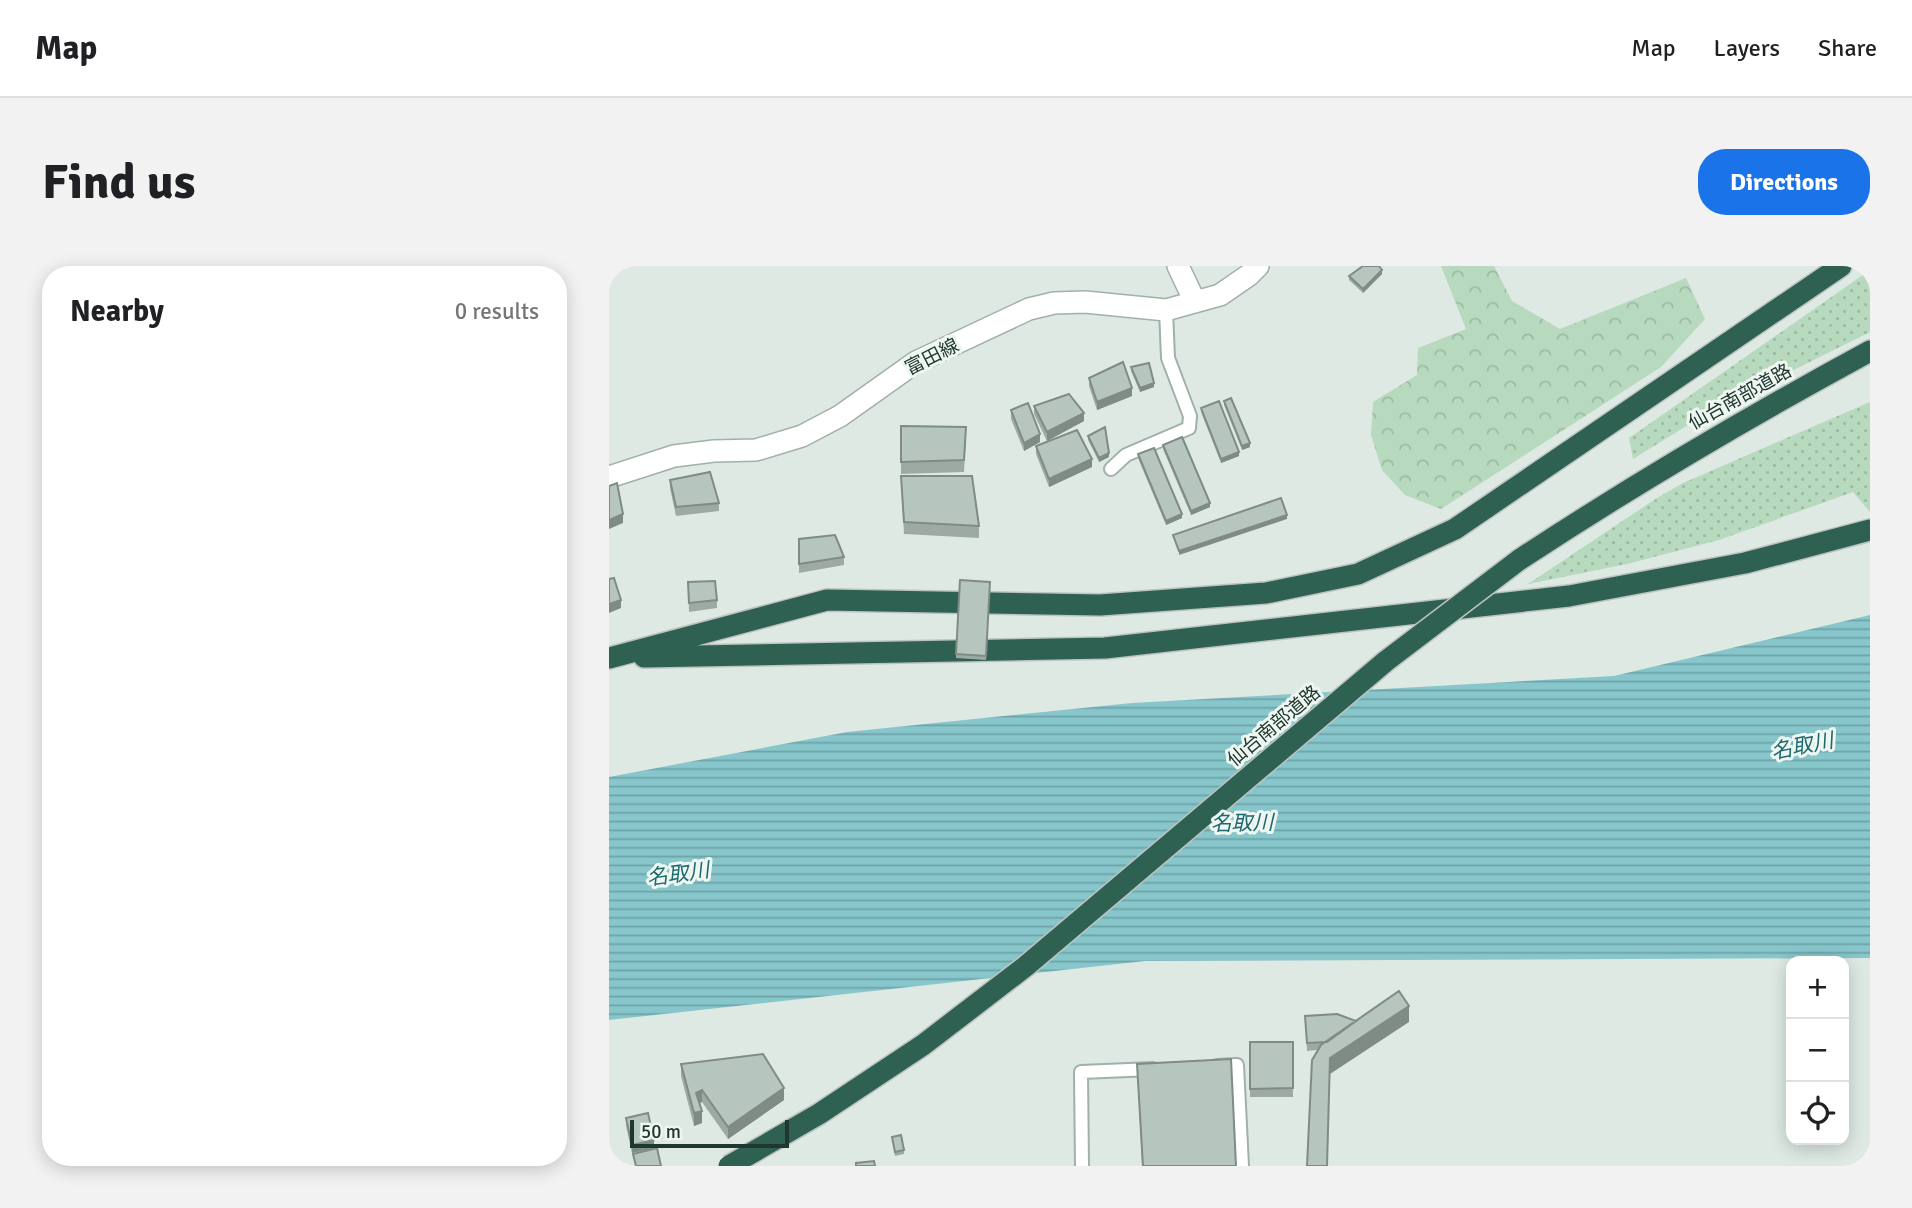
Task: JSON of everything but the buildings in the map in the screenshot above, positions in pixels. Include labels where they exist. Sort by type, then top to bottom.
[{"type":"highway","points":[[611,657],[827,600],[1100,606],[1266,593],[1358,574],[1455,529],[1841,266]]},
{"type":"highway","name":"仙台南部道路","points":[[730,1166],[819,1114],[944,1029],[1026,965],[1386,661],[1519,560],[1709,440],[1870,351]]},
{"type":"highway","points":[[611,657],[1105,648],[1569,596],[1745,563],[1870,530]]},
{"type":"street","points":[[1178,266],[1195,302]]},
{"type":"street","name":"富田線","points":[[609,477],[674,456],[756,450],[802,436],[840,416],[916,362],[1029,309],[1053,303],[1085,302],[1166,310],[1220,295],[1258,266]]},
{"type":"lane","points":[[1111,469],[1126,455],[1189,428],[1190,416],[1168,358],[1166,310]]},
{"type":"lane","points":[[1198,1067],[1237,1065],[1242,1166]]},
{"type":"lane","points":[[1082,1166],[1080,1072],[1172,1068]]},
{"type":"green space","points":[[1441,266],[1494,266],[1512,301],[1560,329],[1686,278],[1705,319],[1661,367],[1441,509],[1405,495],[1382,470],[1371,435],[1373,402],[1417,375],[1418,348],[1466,329]]},
{"type":"green space","points":[[1870,270],[1870,332],[1709,412],[1633,459],[1629,438]]},
{"type":"green space","points":[[1870,402],[1870,512],[1853,492],[1719,540],[1627,564],[1528,584],[1683,483]]},
{"type":"water","name":"名取川","points":[[1870,615],[1870,958],[1786,956],[1786,958],[1145,961],[609,1020],[609,777],[847,732],[1132,703],[1614,676]]}]
